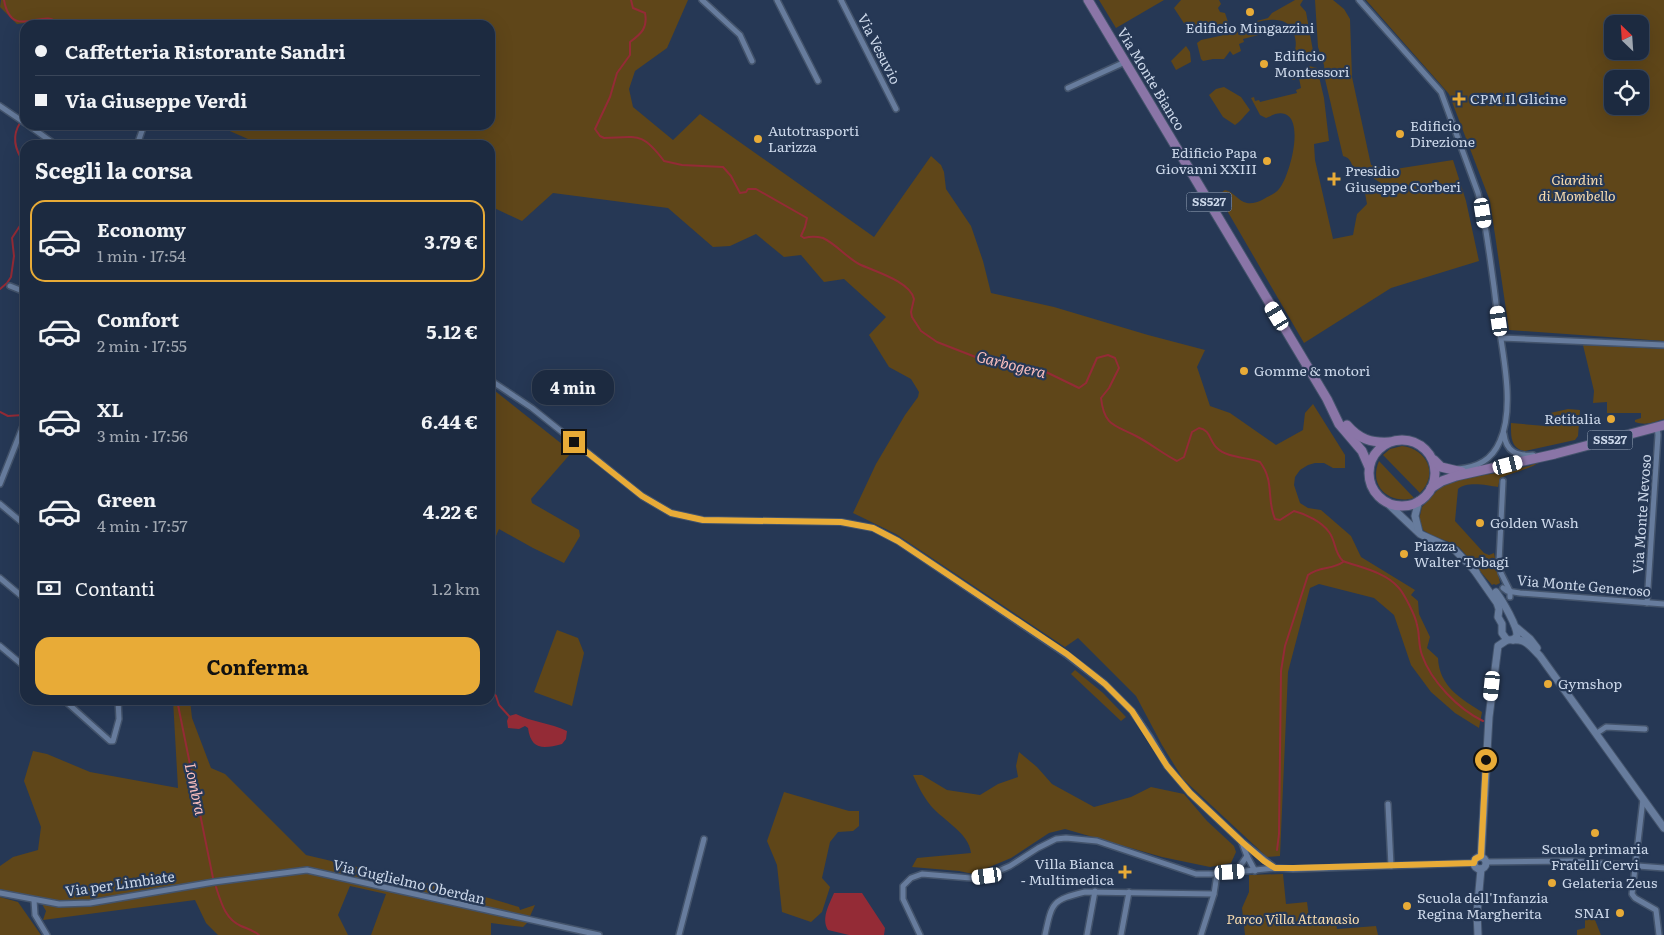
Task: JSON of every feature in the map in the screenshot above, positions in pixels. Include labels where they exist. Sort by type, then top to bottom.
[{"type":"main road","name":"Via Monte Bianco","points":[[1088,0],[1330,404],[1339,424],[1366,457],[1369,467]]},
{"type":"main road","name":"Via Monte Bianco","points":[[1330,404],[1352,431],[1375,442],[1394,441]]},
{"type":"main road","name":"SS527","points":[[1419,500],[1431,488],[1449,478],[1555,454],[1661,426]]},
{"type":"main road","name":"SS527","points":[[1394,441],[1409,440],[1416,443],[1424,448],[1436,463],[1450,470],[1456,472],[1475,472]]},
{"type":"main road","points":[[1369,467],[1375,453],[1382,446],[1394,441]]},
{"type":"main road","points":[[1430,454],[1436,471],[1431,488]]},
{"type":"main road","name":"SS527","points":[[1369,467],[1372,486],[1385,501]]},
{"type":"main road","points":[[1385,501],[1399,505],[1412,504],[1419,500]]},
{"type":"street","points":[[702,0],[740,36],[752,62]]},
{"type":"street","points":[[777,0],[818,81]]},
{"type":"street","name":"Via Vesuvio","points":[[842,0],[896,109]]},
{"type":"street","points":[[1359,0],[1434,84],[1445,102],[1478,194],[1483,213],[1501,338],[1507,405],[1504,431],[1507,447],[1518,455],[1555,454]]},
{"type":"street","points":[[1068,88],[1125,62]]},
{"type":"street","points":[[0,106],[20,119]]},
{"type":"street","points":[[35,130],[49,140]]},
{"type":"street","points":[[10,286],[20,290]]},
{"type":"street","points":[[1501,338],[1664,346]]},
{"type":"street","points":[[495,383],[532,408],[642,496],[671,513],[703,520],[841,522],[873,528],[898,541],[1067,654],[1105,684],[1132,711],[1167,766],[1190,793],[1242,842],[1274,866]]},
{"type":"street","name":"Via Monte Nevoso","points":[[1647,603],[1658,435],[1661,426]]},
{"type":"street","points":[[1450,470],[1470,468],[1481,464],[1496,449],[1504,431]]},
{"type":"street","points":[[0,484],[20,434]]},
{"type":"street","points":[[1496,655],[1496,645],[1502,633],[1502,624],[1498,617],[1505,612],[1510,594],[1499,562],[1503,481]]},
{"type":"street","points":[[1419,500],[1415,516],[1420,534]]},
{"type":"street","points":[[1385,501],[1420,534],[1455,550],[1496,592],[1504,604],[1505,612]]},
{"type":"street","points":[[0,504],[20,521]]},
{"type":"street","points":[[1474,570],[1517,628],[1533,642],[1540,656],[1664,828]]},
{"type":"street","points":[[0,578],[20,596]]},
{"type":"street","points":[[1496,592],[1503,588],[1504,581]]},
{"type":"street","name":"Via Monte Generoso","points":[[1503,588],[1510,594],[1520,593],[1664,604]]},
{"type":"street","points":[[1478,935],[1481,869],[1485,867],[1489,717],[1496,655],[1498,646],[1517,636],[1517,628]]},
{"type":"street","points":[[1502,633],[1510,640],[1519,639],[1525,641],[1540,656]]},
{"type":"street","points":[[0,646],[20,663]]},
{"type":"street","points":[[70,705],[110,741],[113,741],[119,719],[118,705]]},
{"type":"street","points":[[1586,720],[1596,741],[1616,768],[1628,778]]},
{"type":"street","points":[[1597,733],[1606,727],[1645,729]]},
{"type":"street","points":[[1643,799],[1633,897],[1656,910],[1661,926],[1659,935]]},
{"type":"street","points":[[1388,804],[1391,866]]},
{"type":"street","points":[[920,935],[903,899],[902,886],[907,881],[922,874],[971,878],[987,876],[1010,866],[1056,839],[1066,838],[1096,842],[1196,874],[1255,871],[1274,866],[1391,866],[1474,863]]},
{"type":"street","points":[[680,935],[704,839]]},
{"type":"street","points":[[1242,842],[1246,856],[1255,871]]},
{"type":"street","points":[[1255,871],[1260,864],[1256,854]]},
{"type":"street","points":[[1230,872],[1240,866],[1246,856]]},
{"type":"street","points":[[1474,863],[1475,859],[1572,861],[1664,868]]},
{"type":"street","points":[[1474,863],[1476,868],[1481,869]]},
{"type":"street","name":"Via Guglielmo Oberdan","points":[[214,882],[307,870],[599,935]]},
{"type":"street","points":[[1201,935],[1214,894],[1217,874]]},
{"type":"street","name":"Via per Limbiate","points":[[0,893],[58,904],[90,903],[214,882]]},
{"type":"street","points":[[1087,935],[1095,891]]},
{"type":"street","points":[[1046,935],[1050,910],[1055,902],[1085,892],[1214,894]]},
{"type":"street","points":[[1121,935],[1129,892]]},
{"type":"street","points":[[34,900],[35,915],[47,935]]},
{"type":"green space","points":[[1,0],[688,0],[667,48],[635,71],[629,89],[633,107],[673,140],[700,114],[874,237],[931,156],[941,165],[944,172],[946,189],[971,226],[991,293],[1054,307],[1205,350],[1197,367],[1210,406],[1230,413],[1276,445],[1303,430],[1305,413],[1313,404],[1345,455],[1345,468],[1333,468],[1324,463],[1315,463],[1300,470],[1295,477],[1294,485],[1300,503],[1308,508],[1321,510],[1351,536],[1361,557],[1415,590],[1411,595],[1418,601],[1419,614],[1430,637],[1427,648],[1438,658],[1442,676],[1452,691],[1482,712],[1479,728],[1455,713],[1431,692],[1411,665],[1394,615],[1374,598],[1319,584],[1310,588],[1288,672],[1280,856],[1267,857],[1183,779],[1162,745],[1136,696],[1078,638],[1065,647],[896,534],[853,513],[876,464],[918,397],[919,392],[911,379],[889,367],[869,335],[886,317],[844,279],[824,282],[801,255],[784,257],[756,234],[730,246],[713,247],[668,208],[553,193],[522,221],[495,208],[495,140],[250,140],[228,130],[495,130],[495,20],[20,20],[20,24],[17,24],[0,7]]},
{"type":"green space","points":[[1099,0],[1164,0],[1116,28]]},
{"type":"green space","points":[[1181,0],[1219,0],[1221,4],[1218,8],[1220,12],[1225,13],[1229,25],[1191,34],[1174,8]]},
{"type":"green space","points":[[1295,0],[1303,0],[1300,5],[1306,12],[1315,62],[1293,57],[1296,46],[1295,37],[1285,22],[1265,20],[1242,25],[1268,18],[1272,13]]},
{"type":"green space","points":[[1315,0],[1333,0],[1344,9],[1350,19],[1352,77],[1371,165],[1389,170],[1453,160],[1466,201],[1479,261],[1391,288],[1304,343],[1218,195],[1225,190],[1244,202],[1251,203],[1262,200],[1279,189],[1291,162],[1295,138],[1294,127],[1291,119],[1285,114],[1282,113],[1266,118],[1260,115],[1251,98],[1254,97],[1255,101],[1259,100],[1260,102],[1297,93],[1296,90],[1301,88],[1299,78],[1292,80],[1298,73],[1306,74],[1309,66],[1317,68],[1324,98],[1329,141],[1314,144],[1315,160],[1333,239],[1353,235],[1357,214],[1367,204],[1365,193],[1370,187],[1381,183],[1368,175],[1354,170],[1349,159],[1343,156],[1325,79],[1324,65],[1318,47]]},
{"type":"green space","name":"Giardini di Mombello","points":[[1366,0],[1664,0],[1664,341],[1509,330],[1490,201],[1449,94]]},
{"type":"green space","points":[[1270,25],[1270,32],[1243,39],[1244,42],[1239,44],[1241,51],[1233,55],[1230,51],[1224,59],[1203,61],[1201,59],[1197,43],[1201,40]]},
{"type":"green space","points":[[1186,46],[1190,52],[1191,62],[1176,70],[1171,61]]},
{"type":"green space","points":[[1224,87],[1241,97],[1250,110],[1235,125],[1223,117],[1209,95],[1216,89]]},
{"type":"green space","points":[[1583,345],[1664,349],[1664,419],[1643,424],[1635,422],[1635,420],[1641,418],[1641,413],[1607,413],[1607,402],[1593,403],[1594,391]]},
{"type":"green space","points":[[495,391],[572,452],[531,499],[532,503],[579,530],[580,536],[564,563],[499,529],[495,538]]},
{"type":"green space","points":[[1568,409],[1580,410],[1578,436],[1575,440],[1525,451],[1516,447],[1512,441],[1511,423],[1545,426],[1546,414]]},
{"type":"green space","points":[[1402,446],[1418,452],[1428,464],[1429,478],[1426,486],[1420,493],[1383,455],[1390,449]]},
{"type":"green space","points":[[1543,460],[1527,468],[1500,478],[1498,487],[1471,484],[1458,489],[1455,521],[1484,553],[1489,555],[1494,553],[1500,583],[1492,585],[1459,547],[1423,530],[1419,520],[1422,507],[1444,483],[1529,466]]},
{"type":"green space","points":[[1379,461],[1414,498],[1396,499],[1383,492],[1376,478]]},
{"type":"green space","points":[[557,630],[578,638],[584,653],[572,706],[534,692]]},
{"type":"green space","points":[[1075,670],[1103,693],[1126,717],[1121,721],[1071,674]]},
{"type":"green space","points":[[173,705],[191,705],[192,718],[211,768],[225,774],[306,855],[489,898],[519,907],[520,910],[535,905],[527,923],[523,927],[491,923],[491,935],[371,935],[386,894],[350,886],[338,915],[348,935],[218,935],[206,923],[195,900],[43,920],[46,911],[39,899],[0,889],[0,866],[13,857],[38,850],[41,827],[24,781],[33,751],[47,754],[90,772],[178,788]]},
{"type":"green space","points":[[1019,752],[1037,767],[1052,784],[1094,807],[1131,797],[1151,787],[1184,794],[1207,821],[1234,846],[1236,852],[1231,863],[1210,867],[1162,857],[1065,829],[1049,833],[1011,858],[973,874],[912,867],[917,858],[971,853],[966,839],[936,812],[921,791],[913,775],[922,775],[947,790],[980,795],[998,784],[1018,777],[1016,766]]},
{"type":"green space","points":[[784,792],[849,811],[859,811],[859,826],[853,831],[838,832],[830,842],[822,878],[830,887],[822,912],[811,922],[782,912],[777,865],[767,841]]},
{"type":"green space","name":"Parco Villa Attanasio","points":[[1283,874],[1286,904],[1307,902],[1309,917],[1335,916],[1337,929],[1376,926],[1378,935],[1245,935],[1242,908],[1249,892],[1249,875]]},
{"type":"green space","points":[[0,897],[18,902],[41,935],[0,935]]},
{"type":"green space","points":[[1593,915],[1601,935],[1577,935],[1577,930],[1585,928],[1585,916]]},
{"type":"shaded area","points":[[516,714],[567,731],[566,739],[562,744],[549,747],[535,744],[528,728],[525,726],[519,729],[508,728],[507,721],[509,716]]},
{"type":"shaded area","points":[[834,893],[862,893],[885,928],[884,935],[849,935],[828,930],[825,921]]},
{"type":"waterway","name":"Lombra","points":[[4,0],[8,13],[14,20],[20,22]]},
{"type":"waterway","name":"Garbogera","points":[[631,0],[633,8],[645,13],[645,23],[640,33],[630,42],[630,55],[617,73],[610,97],[595,129],[600,136],[604,138],[639,138],[650,145],[664,161],[682,165],[723,167],[731,176],[740,193],[746,192],[748,189],[756,189],[807,218],[801,236],[804,238],[823,238],[859,264],[890,277],[906,287],[914,299],[911,312],[912,317],[921,331],[937,342],[991,363],[1008,366],[1019,365],[1042,370],[1079,388],[1086,383],[1097,358],[1108,355],[1115,358],[1119,368],[1109,388],[1101,398],[1105,414],[1116,427],[1141,439],[1177,461],[1184,457],[1192,432],[1199,428],[1206,431],[1214,445],[1226,454],[1260,462],[1265,469],[1269,483],[1272,511],[1275,519],[1280,520],[1294,511],[1304,514],[1322,525],[1329,532],[1343,561],[1380,574],[1393,582],[1400,590],[1414,617],[1421,651],[1432,675],[1455,702],[1483,721]]},
{"type":"waterway","name":"Lombra","points":[[35,20],[46,18],[53,20]]},
{"type":"waterway","name":"Lombra","points":[[20,123],[15,139],[20,156]]},
{"type":"waterway","name":"Lombra","points":[[0,289],[11,277],[14,256],[12,238],[20,226]]},
{"type":"waterway","name":"Lombra","points":[[0,412],[8,416],[20,415]]},
{"type":"waterway","points":[[1277,850],[1279,834],[1281,671],[1285,646],[1308,575],[1317,570],[1343,562]]},
{"type":"waterway","points":[[495,695],[499,705],[509,716]]},
{"type":"waterway","name":"Lombra","points":[[178,705],[213,878]]},
{"type":"waterway","name":"Lombra","points":[[216,887],[227,915],[236,923],[259,935]]},
{"type":"place","name":"Edificio Mingazzini","points":[[1250,12]]},
{"type":"place","name":"Edificio Montessori","points":[[1264,64]]},
{"type":"place","name":"CPM Il Glicine","points":[[1459,99]]},
{"type":"place","name":"Edificio Direzione","points":[[1400,134]]},
{"type":"place","name":"Autotrasporti Larizza","points":[[758,139]]},
{"type":"place","name":"Edificio Papa Giovanni XXIII","points":[[1267,161]]},
{"type":"place","name":"Presidio Giuseppe Corberi","points":[[1334,179]]},
{"type":"place","name":"Gomme & motori","points":[[1244,371]]},
{"type":"place","name":"Retitalia","points":[[1611,419]]},
{"type":"place","name":"Golden Wash","points":[[1480,523]]},
{"type":"place","name":"Piazza Walter Tobagi","points":[[1404,554]]},
{"type":"place","name":"Gymshop","points":[[1548,684]]},
{"type":"place","name":"Scuola primaria Fratelli Cervi","points":[[1595,833]]},
{"type":"place","name":"Villa Bianca - Multimedica","points":[[1125,872]]},
{"type":"place","name":"Gelateria Zeus","points":[[1552,883]]},
{"type":"place","name":"Scuola dell'Infanzia Regina Margherita","points":[[1407,906]]},
{"type":"place","name":"SNAI","points":[[1620,913]]},
{"type":"route","points":[[574,442],[642,496],[671,513],[703,520],[841,522],[873,528],[898,541],[1067,654],[1105,684],[1132,711],[1167,766],[1190,793],[1242,842],[1275,868],[1474,863],[1475,859],[1481,856],[1486,760]]}]
